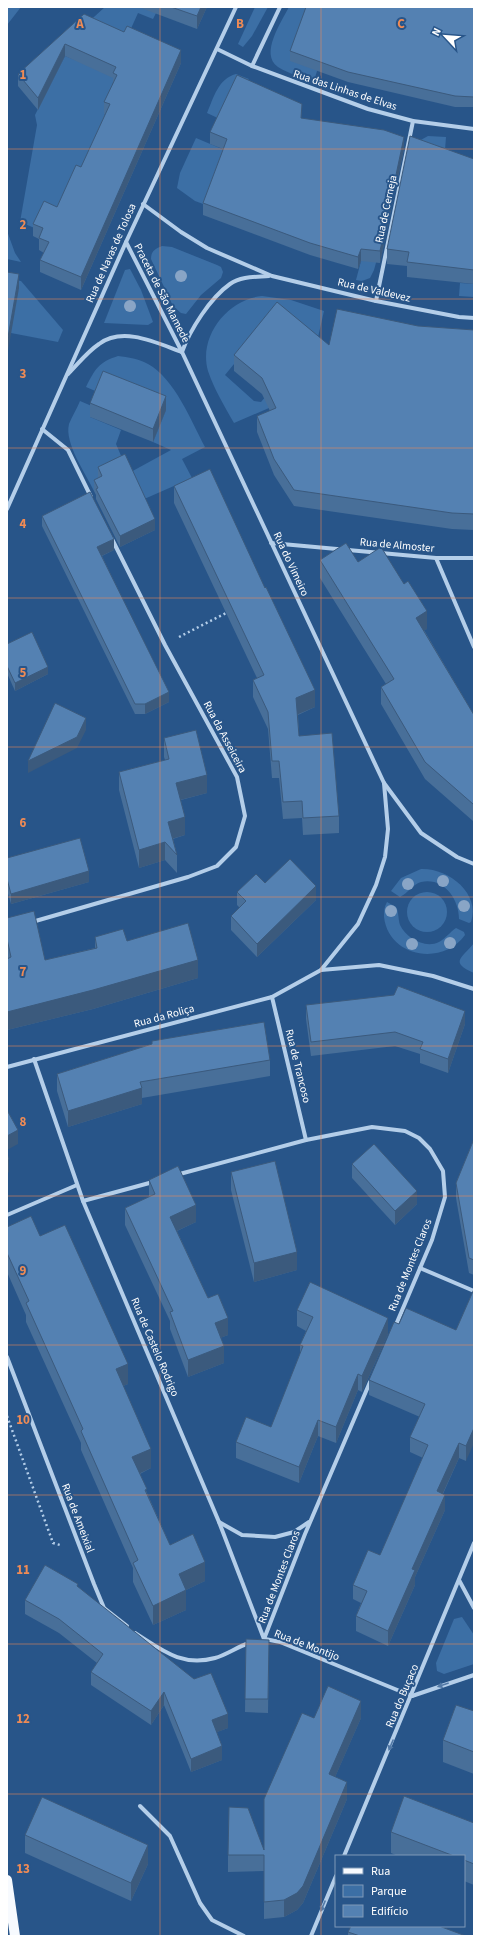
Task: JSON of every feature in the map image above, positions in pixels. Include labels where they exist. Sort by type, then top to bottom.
[{"type":"main road","points":[[7,1880],[15,1936]]},
{"type":"street","name":"Rua de Navas de Tolosa","points":[[7,509],[143,204],[236,7]]},
{"type":"street","points":[[252,66],[280,7]]},
{"type":"street","name":"Rua das Linhas de Elvas","points":[[217,49],[252,66],[368,109],[413,121],[474,129]]},
{"type":"street","name":"Rua de Cerneja","points":[[376,301],[413,121]]},
{"type":"street","points":[[143,204],[181,232],[207,248],[272,276]]},
{"type":"street","name":"Praceta de São Mamede","points":[[126,242],[182,352]]},
{"type":"street","name":"Rua de Valdevez","points":[[272,276],[376,301],[459,317],[474,318]]},
{"type":"street","name":"Praceta de São Mamede","points":[[182,352],[188,335],[198,319],[230,284],[248,277],[272,276]]},
{"type":"street","name":"Praceta de São Mamede","points":[[65,378],[86,355],[100,343],[114,337],[134,337],[182,352]]},
{"type":"street","name":"Rua do Vimeiro","points":[[182,352],[384,783]]},
{"type":"street","points":[[42,429],[68,450],[92,498]]},
{"type":"street","name":"Rua da Asseiceira","points":[[30,923],[188,877],[216,866],[236,848],[245,816],[237,777],[165,645],[109,533]]},
{"type":"street","name":"Rua de Almoster","points":[[271,543],[436,558],[474,558]]},
{"type":"street","points":[[436,558],[474,647]]},
{"type":"street","points":[[384,783],[421,833],[457,857],[474,864]]},
{"type":"street","points":[[321,970],[358,924],[376,885],[385,857],[388,829],[384,783]]},
{"type":"street","points":[[321,970],[379,965],[433,976],[474,989]]},
{"type":"street","name":"Rua da Roliça","points":[[7,1067],[272,997],[321,970]]},
{"type":"street","name":"Rua de Trancoso","points":[[272,997],[306,1140]]},
{"type":"street","name":"Rua de Castelo Rodrigo","points":[[34,1059],[83,1201],[219,1522],[264,1639]]},
{"type":"street","name":"Rua de Montes Claros","points":[[168,1178],[306,1140],[372,1127],[406,1131],[419,1138],[430,1149],[443,1171],[445,1197],[432,1240],[392,1333]]},
{"type":"street","points":[[83,1201],[160,1180]]},
{"type":"street","points":[[7,1215],[77,1185]]},
{"type":"street","points":[[420,1268],[474,1291]]},
{"type":"street","name":"Rua de Ameixial","points":[[7,1357],[104,1608],[135,1633],[171,1657],[193,1662],[216,1658],[253,1642]]},
{"type":"street","name":"Rua de Montes Claros","points":[[264,1639],[310,1521],[373,1377]]},
{"type":"street","name":"Rua de Montes Claros","points":[[219,1522],[242,1536],[275,1537],[294,1532],[310,1521]]},
{"type":"street","name":"Rua do Buçaco","points":[[344,1855],[412,1696],[474,1543]]},
{"type":"street","points":[[459,1580],[474,1608]]},
{"type":"street","name":"Rua de Montijo","points":[[259,1640],[264,1639],[280,1642],[412,1696]]},
{"type":"street","points":[[412,1696],[474,1675]]},
{"type":"street","points":[[140,1806],[170,1836],[200,1903],[212,1920],[244,1936]]},
{"type":"street","points":[[311,1936],[335,1878]]},
{"type":"path","points":[[165,645],[234,610]]},
{"type":"path","points":[[7,1416],[53,1543],[82,1552]]},
{"type":"green space","points":[[7,7],[21,7],[7,25]]},
{"type":"green space","points":[[105,7],[159,7],[153,19],[138,13],[124,44],[104,114],[110,117],[63,207],[37,229],[20,222],[37,125],[35,115],[65,56],[80,62],[84,26]]},
{"type":"green space","points":[[255,7],[268,7],[252,36],[243,47],[238,44]]},
{"type":"green space","points":[[289,7],[329,7],[314,81],[287,72],[278,67],[273,61],[271,46],[277,29]]},
{"type":"green space","points":[[236,74],[249,79],[222,120],[207,113],[217,89],[230,76]]},
{"type":"green space","points":[[428,136],[446,137],[445,150],[419,141]]},
{"type":"green space","points":[[196,138],[234,154],[206,205],[195,201],[177,188],[180,173]]},
{"type":"green space","points":[[7,231],[15,253],[21,262],[7,259]]},
{"type":"green space","points":[[384,233],[374,270],[370,278],[362,281],[356,280],[368,235]]},
{"type":"green space","points":[[162,246],[172,247],[217,265],[221,267],[223,272],[221,278],[201,295],[186,314],[181,313],[173,306],[151,259],[154,251]]},
{"type":"green space","points":[[130,269],[141,290],[153,322],[148,325],[104,323],[125,270]]},
{"type":"green space","points":[[8,279],[21,281],[63,330],[58,342],[11,333]]},
{"type":"green space","points":[[460,283],[474,284],[474,297],[459,296]]},
{"type":"green space","points":[[262,296],[291,300],[324,311],[316,346],[252,342],[225,375],[254,401],[261,402],[287,371],[269,408],[234,423],[210,378],[206,358],[207,345],[218,322],[227,312],[238,304]]},
{"type":"green space","points":[[118,356],[133,358],[145,362],[158,371],[181,401],[205,447],[182,459],[192,478],[142,500],[129,473],[171,450],[153,442],[166,410],[100,393],[86,387],[98,367],[106,361]]},
{"type":"green space","points":[[80,401],[94,407],[90,417],[121,430],[116,444],[125,465],[102,487],[94,491],[73,449],[68,432],[69,424]]},
{"type":"green space","points":[[421,869],[442,873],[460,884],[467,892],[471,901],[473,911],[471,922],[469,923],[459,919],[453,897],[443,886],[436,883],[429,881],[421,882],[400,897],[391,891],[401,878]]},
{"type":"green space","points":[[423,892],[431,892],[438,895],[444,901],[447,912],[444,923],[438,929],[431,932],[423,932],[416,929],[410,923],[407,916],[407,908],[410,901],[416,895]]},
{"type":"green space","points":[[387,902],[396,907],[400,925],[411,938],[416,941],[434,944],[439,942],[456,928],[464,932],[465,935],[455,945],[444,951],[431,954],[418,953],[406,949],[396,941],[388,931],[384,917]]},
{"type":"green space","points":[[474,943],[474,973],[462,966],[460,960]]},
{"type":"green space","points":[[462,1617],[474,1635],[474,1664],[444,1674],[437,1671],[436,1663],[454,1619]]},
{"type":"building","points":[[171,7],[201,7],[197,16]]},
{"type":"building","points":[[306,7],[474,7],[474,97],[455,96],[348,72],[290,51]]},
{"type":"building","points":[[84,14],[124,32],[127,26],[181,50],[81,277],[40,260],[49,242],[39,238],[43,228],[33,224],[44,201],[57,207],[76,165],[81,167],[110,104],[104,102],[117,75],[113,73],[116,67],[65,44],[38,98],[18,74]]},
{"type":"building","points":[[237,75],[302,104],[301,118],[384,130],[404,137],[380,251],[361,249],[358,257],[310,243],[203,203],[227,139],[210,132]]},
{"type":"building","points":[[410,136],[474,159],[474,270],[407,262],[409,252],[387,249]]},
{"type":"building","points":[[7,272],[19,274],[7,343]]},
{"type":"building","points":[[277,302],[329,345],[337,309],[418,326],[474,330],[474,514],[452,513],[294,490],[274,459],[257,416],[276,408],[262,378],[234,355]]},
{"type":"building","points":[[103,371],[166,396],[153,429],[90,403]]},
{"type":"building","points":[[125,454],[155,519],[120,536],[96,489],[98,488],[94,480],[102,476],[98,467]]},
{"type":"building","points":[[210,469],[265,588],[266,587],[315,690],[296,698],[299,736],[332,733],[339,816],[303,818],[302,801],[283,802],[279,761],[272,761],[268,712],[253,680],[264,675],[174,486]]},
{"type":"building","points":[[90,492],[114,539],[97,547],[169,692],[145,704],[135,704],[42,516]]},
{"type":"building","points":[[346,543],[358,562],[381,547],[404,584],[408,581],[427,611],[416,618],[474,715],[473,804],[425,762],[381,687],[394,679],[320,560]]},
{"type":"building","points":[[32,632],[48,667],[15,683],[7,666],[7,644]]},
{"type":"building","points":[[55,703],[86,718],[77,737],[28,761]]},
{"type":"building","points":[[196,730],[207,775],[176,783],[185,817],[168,822],[177,855],[165,842],[139,850],[119,772],[169,759],[164,738]]},
{"type":"building","points":[[80,838],[89,871],[11,894],[7,879],[7,858]]},
{"type":"building","points":[[290,859],[316,886],[257,944],[231,916],[246,901],[237,892],[256,874],[265,883]]},
{"type":"building","points":[[34,911],[45,960],[97,948],[95,937],[123,929],[127,941],[188,923],[198,960],[93,990],[7,1012],[7,959],[11,957],[7,939],[7,918]]},
{"type":"building","points":[[398,986],[465,1011],[448,1059],[420,1049],[423,1042],[395,1032],[311,1042],[306,1005],[394,995]]},
{"type":"building","points":[[264,1022],[270,1060],[140,1082],[142,1088],[68,1111],[57,1074],[152,1044],[152,1041]]},
{"type":"building","points":[[7,1110],[18,1130],[7,1136]]},
{"type":"building","points":[[474,1139],[474,1260],[469,1258],[456,1183]]},
{"type":"building","points":[[374,1144],[417,1191],[395,1211],[352,1164]]},
{"type":"building","points":[[275,1161],[297,1252],[254,1263],[231,1172]]},
{"type":"building","points":[[178,1166],[196,1205],[170,1217],[208,1298],[218,1294],[228,1318],[215,1323],[224,1346],[188,1360],[170,1312],[173,1311],[125,1208],[155,1194],[149,1180]]},
{"type":"building","points":[[31,1216],[40,1236],[65,1225],[128,1364],[116,1369],[151,1449],[132,1457],[147,1489],[145,1490],[170,1545],[193,1534],[205,1562],[179,1574],[186,1590],[153,1606],[133,1563],[138,1560],[81,1431],[83,1429],[26,1303],[29,1301],[7,1253],[7,1227]]},
{"type":"building","points":[[310,1282],[388,1318],[362,1376],[358,1374],[336,1427],[318,1420],[299,1467],[236,1442],[246,1417],[271,1427],[303,1346],[300,1345],[313,1317],[297,1310]]},
{"type":"building","points":[[474,1289],[474,1428],[466,1446],[459,1443],[437,1491],[445,1495],[412,1569],[415,1570],[388,1631],[356,1616],[367,1591],[353,1585],[368,1550],[380,1555],[428,1445],[410,1437],[425,1404],[369,1380],[394,1322],[399,1324],[406,1308],[456,1330]]},
{"type":"building","points":[[45,1565],[78,1584],[77,1586],[194,1679],[211,1673],[228,1714],[212,1720],[222,1746],[191,1759],[164,1692],[151,1711],[91,1672],[103,1654],[59,1619],[25,1600]]},
{"type":"building","points":[[246,1639],[269,1640],[268,1699],[245,1699]]},
{"type":"building","points":[[328,1686],[361,1701],[329,1774],[347,1782],[303,1886],[297,1893],[284,1900],[264,1902],[264,1855],[228,1855],[229,1807],[248,1808],[264,1850],[264,1799],[302,1713],[314,1718]]},
{"type":"building","points":[[456,1705],[474,1711],[474,1752],[443,1740]]},
{"type":"building","points":[[404,1796],[474,1823],[474,1864],[465,1860],[465,1855],[451,1855],[391,1832]]},
{"type":"building","points":[[42,1797],[148,1845],[131,1883],[25,1835]]},
{"type":"building","points":[[350,1927],[442,1927],[466,1936],[360,1936],[348,1932]]}]
